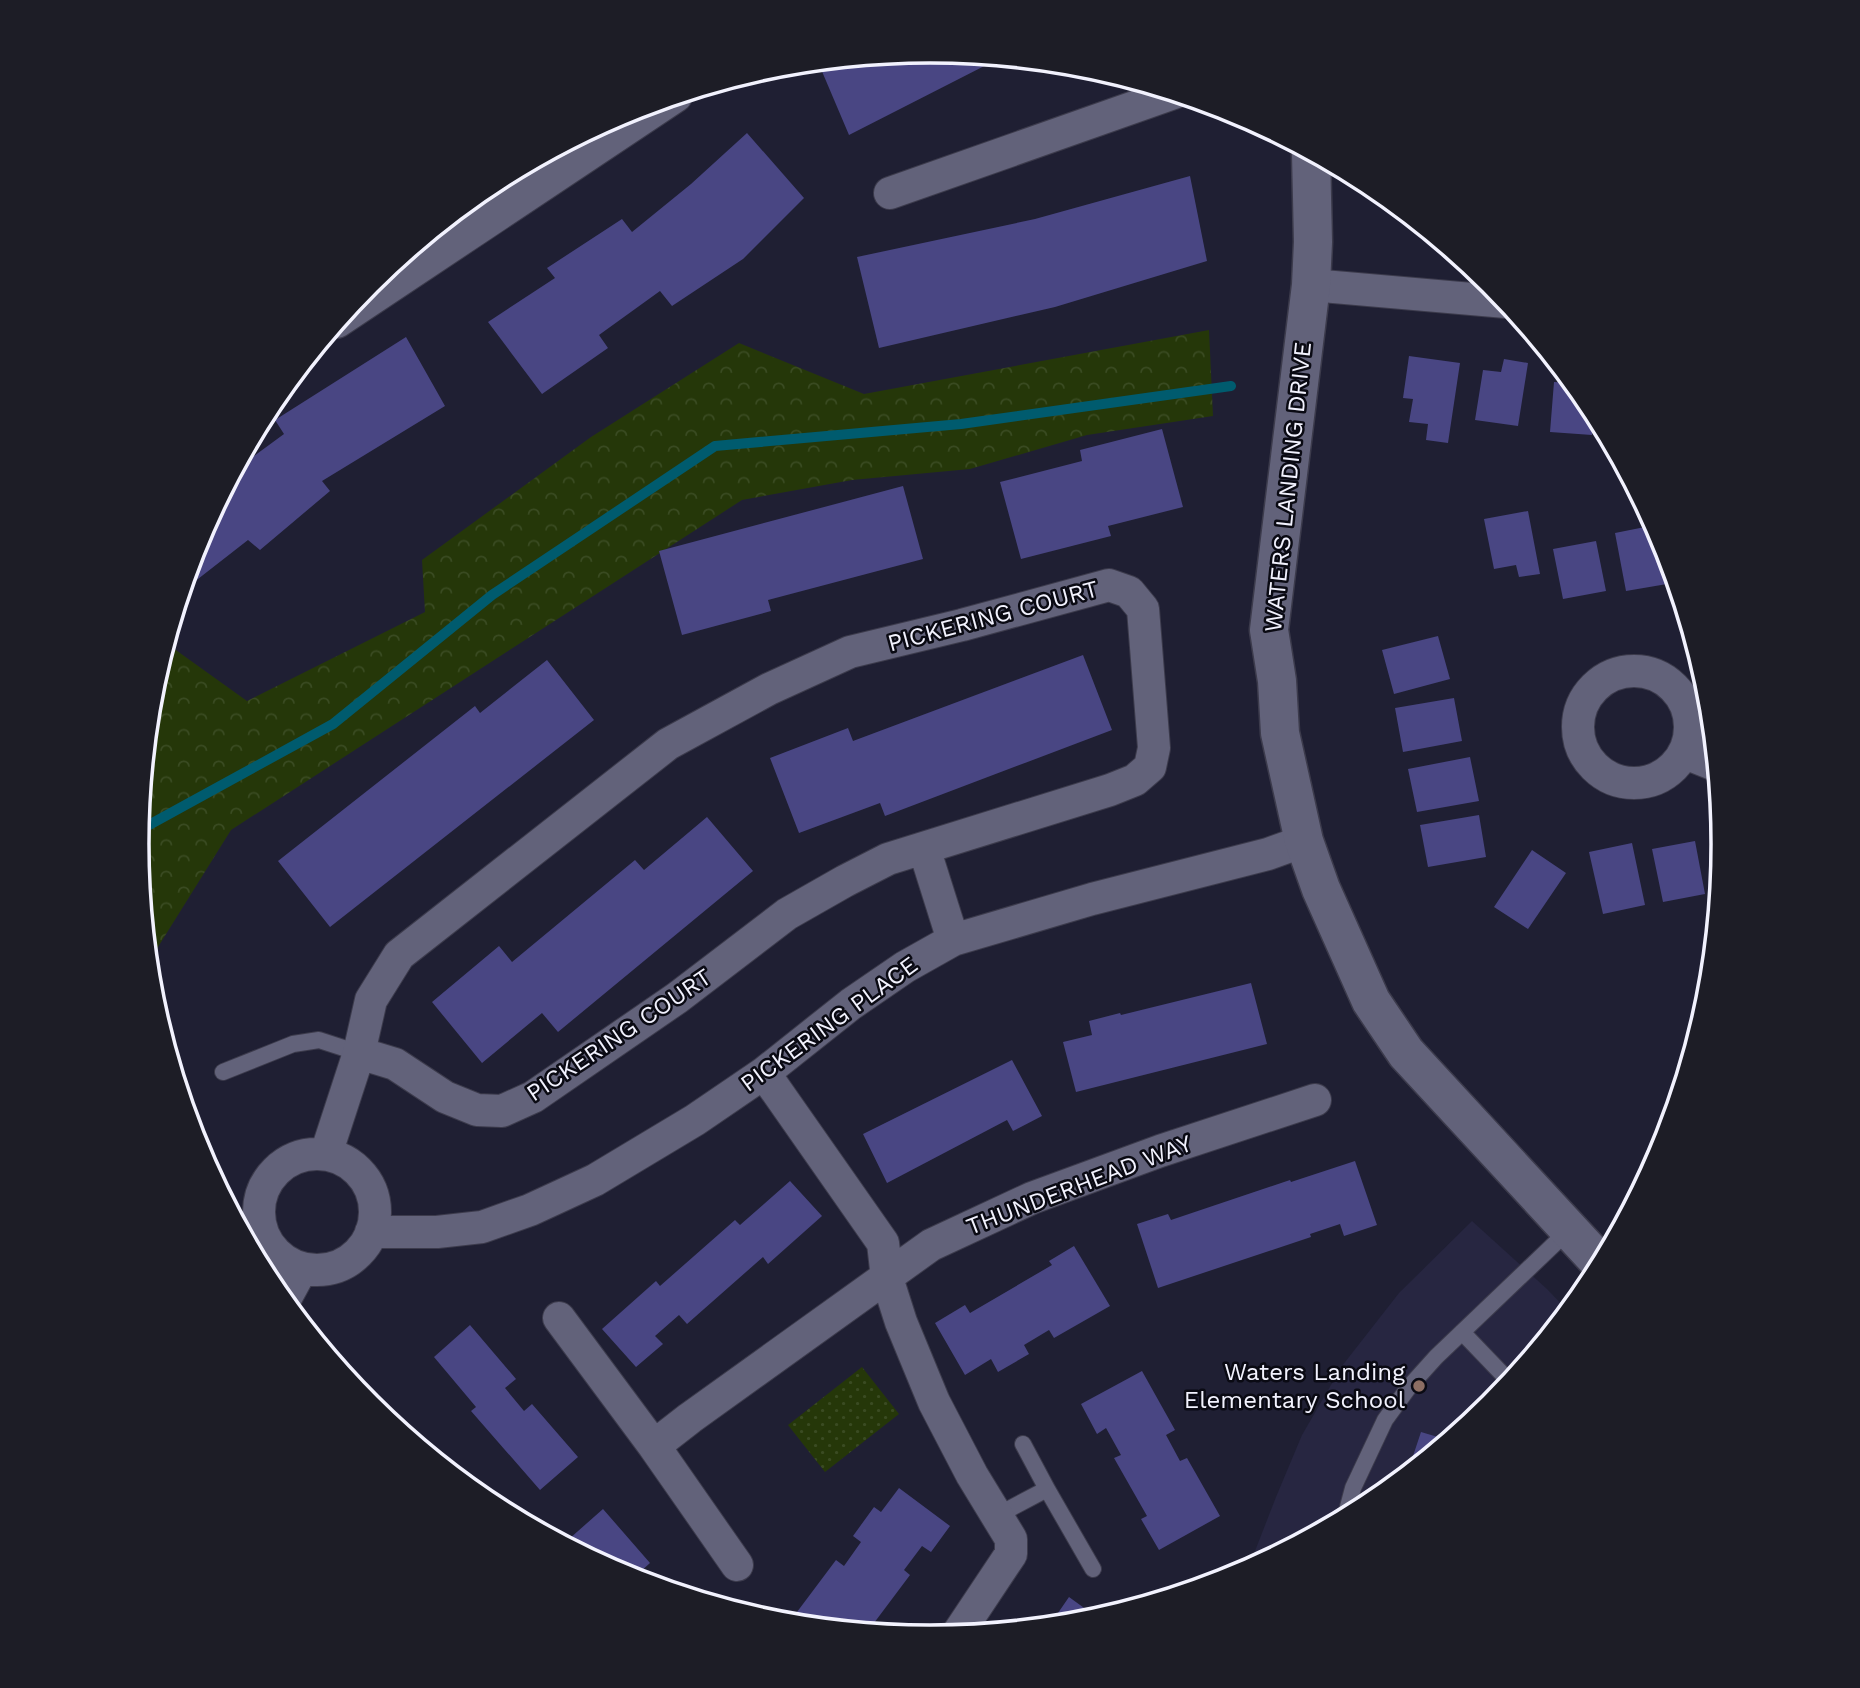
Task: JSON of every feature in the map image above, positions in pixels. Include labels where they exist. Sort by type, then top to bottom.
[{"type":"street","points":[[890,193],[1160,98]]},
{"type":"street","points":[[371,299],[647,116]]},
{"type":"street","name":"WATERS LANDING DRIVE","points":[[1311,163],[1311,285],[1269,630],[1277,681],[1280,733],[1304,841],[1321,889],[1371,1002],[1406,1053],[1593,1255]]},
{"type":"street","points":[[1311,285],[1490,301]]},
{"type":"street","name":"PICKERING COURT","points":[[326,1154],[359,1053],[372,1000],[399,955],[668,744],[769,689],[850,652],[1110,585],[1129,592],[1143,609],[1154,748],[1150,767],[1135,780],[888,859],[845,881],[787,914],[666,1005],[533,1097],[502,1111],[477,1110],[445,1097],[395,1064],[359,1053]]},
{"type":"street","points":[[1685,753],[1706,761]]},
{"type":"street","name":"PICKERING PLACE","points":[[371,1232],[437,1232],[482,1227],[530,1210],[596,1180],[695,1120],[764,1073],[851,1004],[905,967],[953,940],[1080,902],[1268,854],[1304,841]]},
{"type":"street","points":[[924,848],[953,940]]},
{"type":"street","points":[[764,1073],[883,1243],[887,1278],[901,1322],[934,1402],[972,1475],[1012,1539],[1011,1554],[964,1624]]},
{"type":"street","name":"THUNDERHEAD WAY","points":[[654,1446],[931,1245],[1032,1198],[1160,1151],[1315,1100]]},
{"type":"street","points":[[306,1154],[326,1154],[356,1169],[367,1182],[375,1215],[371,1232],[363,1247],[351,1259],[336,1267],[319,1270],[302,1268],[286,1261],[271,1248],[261,1231],[258,1211],[262,1191],[272,1174],[288,1161],[306,1154]]},
{"type":"street","points":[[290,1290],[302,1268]]},
{"type":"street","points":[[559,1318],[654,1446],[737,1565]]},
{"type":"lane","points":[[223,1072],[293,1044],[319,1040],[359,1053]]},
{"type":"lane","points":[[1349,1502],[1353,1488],[1385,1420],[1418,1377],[1569,1230]]},
{"type":"lane","points":[[1462,1332],[1503,1374]]},
{"type":"lane","points":[[1023,1444],[1093,1569]]},
{"type":"lane","points":[[996,1516],[1047,1489]]},
{"type":"shaded area","name":"Waters Landing Elementary School","points":[[1472,1221],[1561,1304],[1517,1359],[1482,1396],[1405,1464],[1321,1520],[1254,1554],[1302,1435],[1342,1366],[1399,1293]]},
{"type":"green space","points":[[1209,330],[1213,416],[1087,435],[970,469],[852,480],[742,500],[231,830],[157,949],[149,844],[151,793],[164,692],[174,649],[247,701],[425,612],[422,560],[591,437],[739,343],[864,394]]},
{"type":"green space","points":[[862,1367],[899,1414],[825,1472],[788,1425]]},
{"type":"building","points":[[930,63],[985,65],[849,135],[822,71]]},
{"type":"building","points":[[747,133],[804,198],[743,259],[672,306],[660,291],[599,335],[608,348],[542,394],[488,322],[555,278],[547,268],[622,219],[632,232],[691,184]]},
{"type":"building","points":[[1190,176],[1207,261],[1055,307],[879,348],[857,257],[1035,219]]},
{"type":"building","points":[[406,337],[445,406],[322,481],[330,491],[260,550],[248,540],[194,582],[208,545],[251,458],[284,434],[275,420]]},
{"type":"building","points":[[1409,356],[1460,363],[1448,443],[1426,440],[1428,424],[1409,422],[1413,399],[1403,398]]},
{"type":"building","points":[[1504,359],[1528,363],[1518,426],[1475,420],[1483,370],[1501,372]]},
{"type":"building","points":[[1554,382],[1559,382],[1592,435],[1550,432]]},
{"type":"building","points":[[1162,429],[1183,507],[1108,526],[1111,536],[1021,559],[1000,482],[1082,461],[1080,450]]},
{"type":"building","points":[[903,486],[923,559],[768,600],[771,611],[682,635],[659,551]]},
{"type":"building","points":[[1528,511],[1540,574],[1519,577],[1516,565],[1494,569],[1484,519]]},
{"type":"building","points":[[1644,527],[1667,584],[1626,591],[1615,533]]},
{"type":"building","points":[[1596,541],[1606,591],[1563,599],[1553,549]]},
{"type":"building","points":[[1438,636],[1450,679],[1394,694],[1382,650]]},
{"type":"building","points":[[1083,655],[1112,730],[885,816],[880,803],[799,833],[770,758],[848,728],[853,741]]},
{"type":"building","points":[[547,660],[594,720],[330,927],[278,861],[475,706],[480,713]]},
{"type":"building","points":[[1454,698],[1462,741],[1403,752],[1395,708]]},
{"type":"building","points":[[1470,757],[1479,801],[1417,812],[1408,769]]},
{"type":"building","points":[[1479,815],[1486,857],[1428,867],[1420,825]]},
{"type":"building","points":[[707,817],[753,871],[558,1032],[542,1013],[482,1063],[432,1002],[499,946],[512,962],[635,860],[644,870]]},
{"type":"building","points":[[1695,841],[1705,894],[1663,902],[1652,849]]},
{"type":"building","points":[[1632,843],[1645,905],[1603,914],[1589,852]]},
{"type":"building","points":[[1532,850],[1566,873],[1528,929],[1494,907]]},
{"type":"building","points":[[1251,983],[1267,1044],[1076,1092],[1063,1042],[1092,1035],[1089,1021]]},
{"type":"building","points":[[1012,1060],[1042,1116],[1013,1131],[1007,1120],[887,1183],[863,1134]]},
{"type":"building","points":[[1355,1161],[1377,1225],[1344,1236],[1340,1224],[1310,1234],[1311,1237],[1158,1288],[1137,1224],[1168,1214],[1171,1220]]},
{"type":"building","points":[[790,1181],[822,1216],[768,1264],[763,1257],[687,1324],[679,1315],[655,1336],[663,1344],[636,1367],[602,1329],[656,1281],[660,1286],[735,1220],[740,1225]]},
{"type":"building","points":[[1074,1246],[1110,1306],[1054,1338],[1049,1330],[1024,1345],[1029,1354],[998,1372],[991,1359],[965,1375],[935,1323],[965,1305],[970,1313],[1052,1265],[1049,1261]]},
{"type":"building","points":[[470,1325],[516,1379],[505,1388],[524,1411],[532,1404],[578,1457],[540,1490],[471,1411],[476,1407],[434,1357]]},
{"type":"building","points":[[1142,1371],[1175,1430],[1166,1435],[1180,1461],[1187,1458],[1220,1516],[1159,1550],[1141,1519],[1147,1516],[1114,1458],[1121,1455],[1106,1428],[1097,1434],[1081,1404]]},
{"type":"building","points":[[1421,1432],[1438,1437],[1412,1458]]},
{"type":"building","points":[[899,1488],[950,1526],[931,1552],[922,1546],[904,1570],[910,1575],[874,1623],[796,1613],[836,1560],[844,1566],[861,1542],[853,1536],[874,1507],[881,1512]]},
{"type":"building","points":[[603,1509],[650,1563],[642,1570],[571,1537]]},
{"type":"building","points":[[1069,1597],[1086,1609],[1082,1610],[1057,1614]]},
{"type":"waterway","points":[[150,825],[333,724],[492,595],[715,446],[961,424],[1231,386]]},
{"type":"place","name":"Waters Landing Elementary School","points":[[1419,1386]]}]
